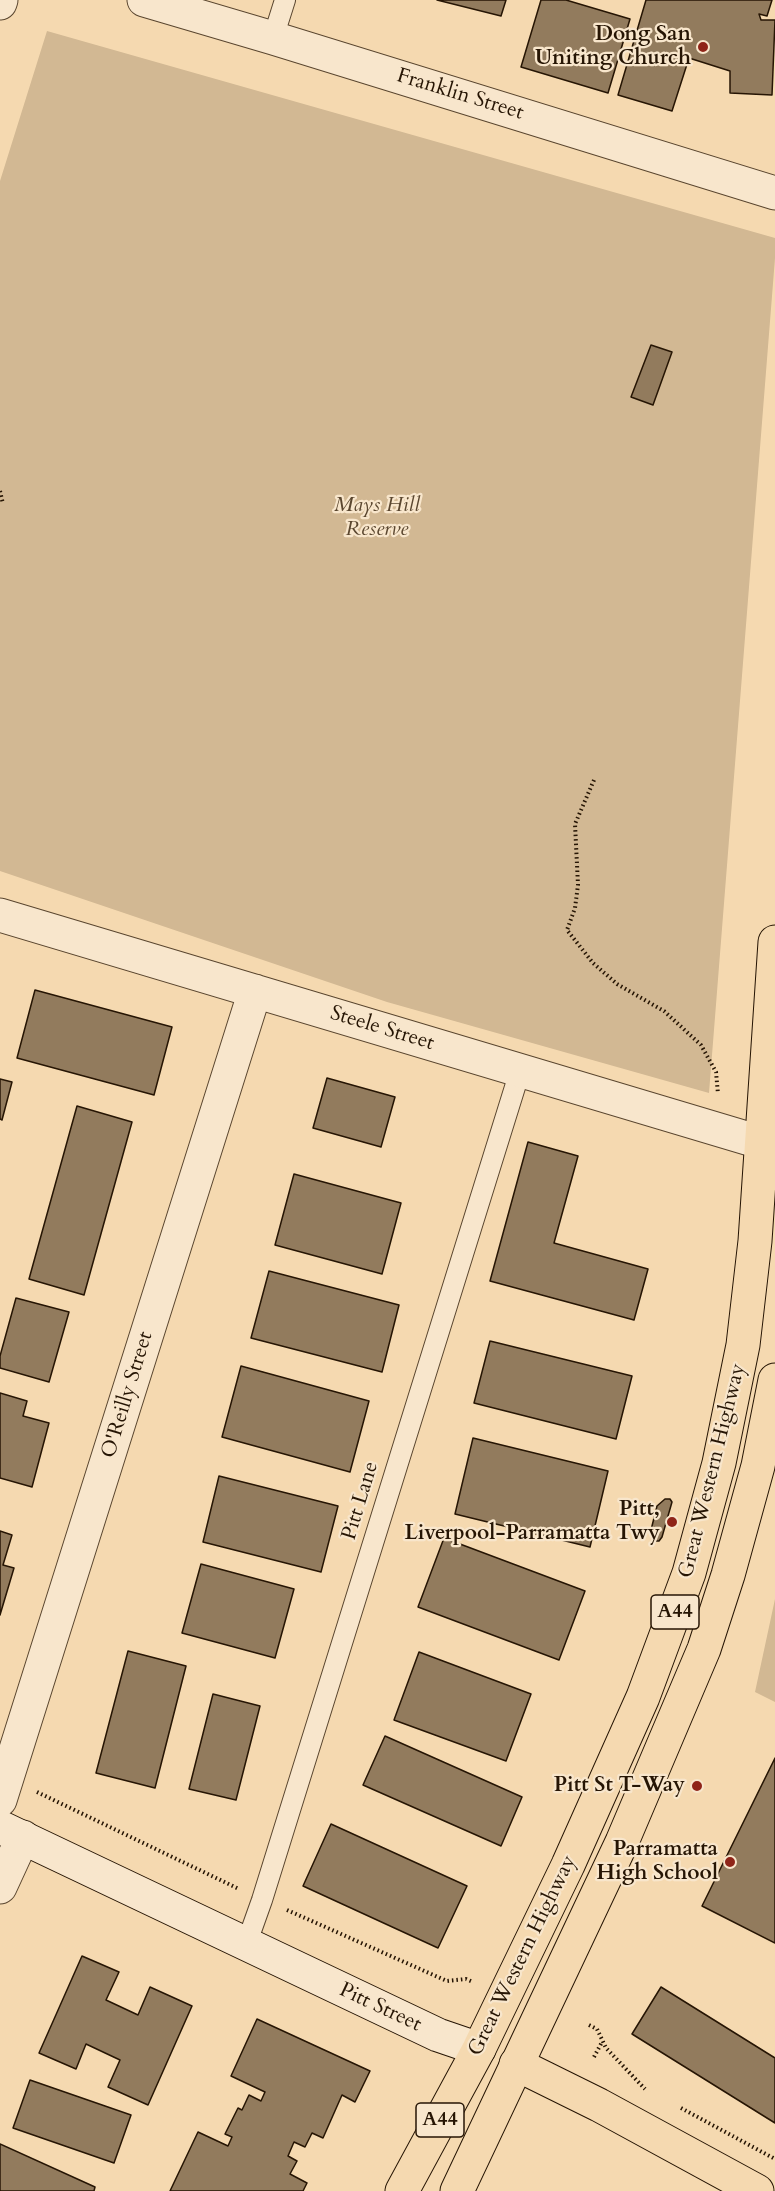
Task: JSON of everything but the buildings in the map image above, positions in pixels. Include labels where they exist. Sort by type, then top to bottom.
[{"type":"main road","name":"Great Western Highway","points":[[402,2191],[479,2049],[568,1865],[638,1707],[689,1573],[719,1463],[743,1345],[763,1143],[775,942]]},
{"type":"main road","name":"Great Western Highway","points":[[457,2191],[622,1842],[704,1649],[728,1575],[758,1466],[775,1380]]},
{"type":"main road","name":"Pitt Street","points":[[479,2049],[516,2064],[599,2105],[758,2191]]},
{"type":"street","name":"Franklin Street","points":[[144,0],[775,193]]},
{"type":"street","name":"Steele Street","points":[[0,915],[763,1143]]},
{"type":"street","name":"O'Reilly Street","points":[[0,1800],[255,991]]},
{"type":"street","name":"Pitt Street","points":[[11,1832],[438,2035],[479,2049]]},
{"type":"street","points":[[0,1887],[11,1832]]},
{"type":"lane","points":[[273,38],[285,0]]},
{"type":"lane","name":"Pitt Lane","points":[[246,1945],[262,1900],[519,1071]]},
{"type":"path","points":[[0,491],[3,504]]},
{"type":"path","points":[[594,780],[575,824],[578,885],[575,908],[567,930],[593,963],[617,984],[664,1011],[701,1045],[716,1072],[718,1094]]},
{"type":"path","points":[[589,2025],[597,2029],[602,2042],[644,2089],[653,2094]]},
{"type":"path","points":[[594,2057],[602,2042]]},
{"type":"path","points":[[680,2108],[775,2159]]},
{"type":"green space","name":"Mays Hill Reserve","points":[[47,31],[775,238],[709,1093],[387,1002],[0,871],[0,181]]},
{"type":"green space","points":[[775,1599],[775,1702],[755,1692]]},
{"type":"place","name":"Dong San Uniting Church","points":[[703,47]]},
{"type":"place","name":"Pitt, Liverpool-Parramatta Twy","points":[[672,1522]]},
{"type":"place","name":"Pitt St T-Way","points":[[697,1786]]},
{"type":"place","name":"Parramatta High School","points":[[730,1862]]}]
